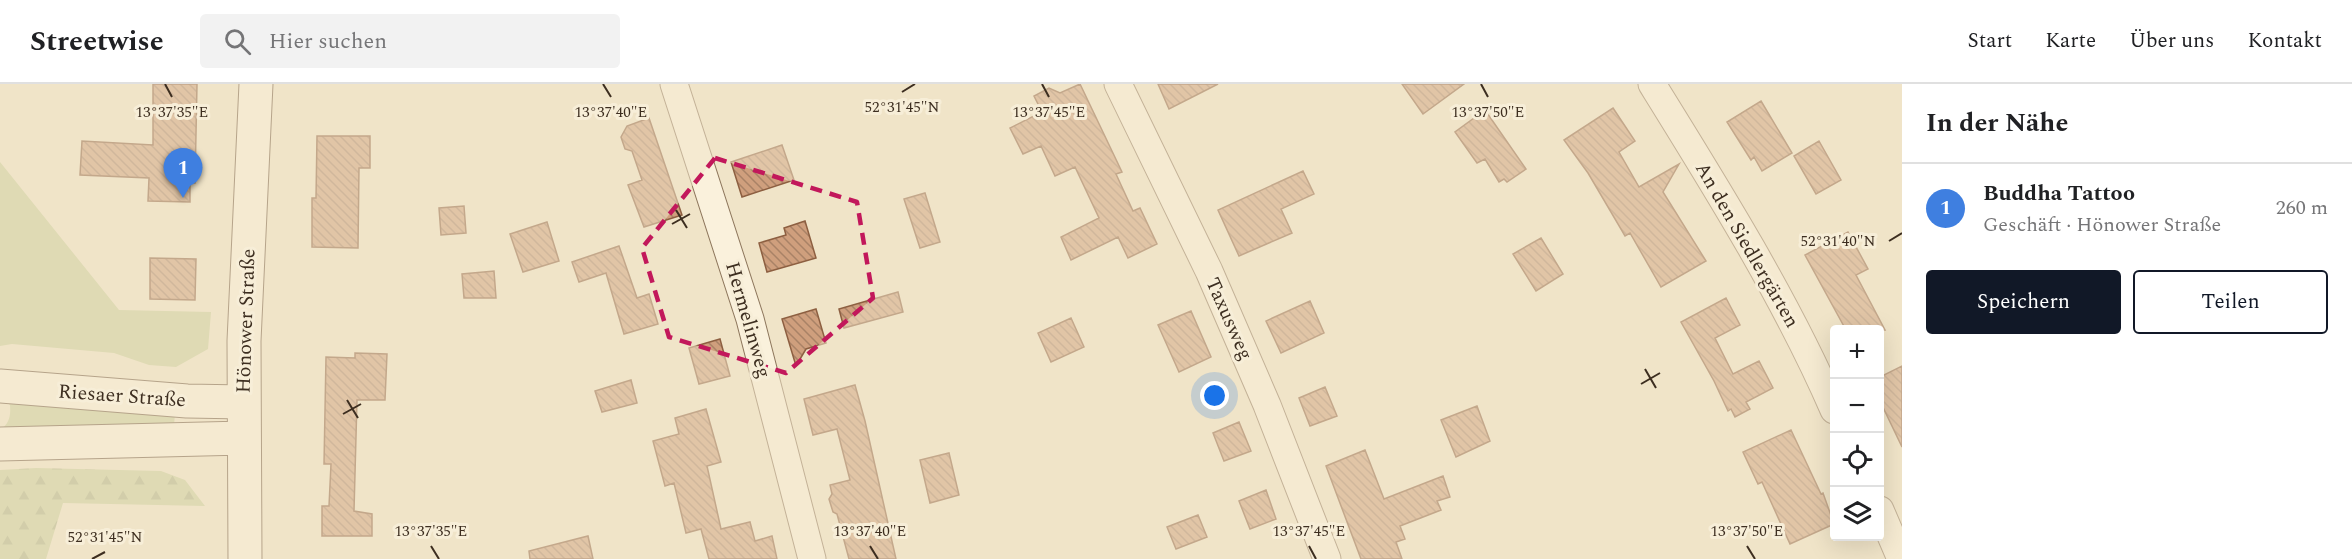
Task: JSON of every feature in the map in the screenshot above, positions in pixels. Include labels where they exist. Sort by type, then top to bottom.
[{"type":"main road","name":"Hönower Straße","points":[[245,559],[244,341],[256,84]]},
{"type":"main road","name":"Riesaer Straße","points":[[0,386],[187,401],[244,402]]},
{"type":"main road","name":"Riesaer Straße","points":[[0,444],[244,438]]},
{"type":"street","name":"Hermelinweg","points":[[674,84],[750,319],[812,559]]},
{"type":"street","name":"Taxusweg","points":[[1118,84],[1213,281],[1267,405],[1327,559]]},
{"type":"street","name":"An den Siedlergärten","points":[[1652,84],[1747,242],[1798,335],[1830,402]]},
{"type":"street","points":[[1884,519],[1901,559]]},
{"type":"highlighted area","points":[[715,158],[857,202],[873,298],[786,373],[669,337],[642,248]]},
{"type":"green space","points":[[0,162],[119,310],[211,312],[208,349],[176,367],[149,365],[114,353],[12,344],[0,346]]},
{"type":"green space","points":[[3,399],[175,413],[174,426],[0,431],[9,420],[10,413],[10,405]]},
{"type":"green space","points":[[36,468],[161,471],[185,480],[205,506],[63,503],[46,559],[0,559],[0,470]]},
{"type":"building","points":[[153,84],[197,84],[195,183],[190,183],[190,202],[148,201],[149,178],[80,175],[82,141],[153,145]]},
{"type":"building","points":[[1080,84],[1122,172],[1116,174],[1133,211],[1140,208],[1157,244],[1128,258],[1118,237],[1071,260],[1061,237],[1099,218],[1075,167],[1055,176],[1041,146],[1023,154],[1010,128],[1042,112],[1034,96],[1049,88],[1060,93]]},
{"type":"building","points":[[1158,84],[1218,84],[1169,109]]},
{"type":"building","points":[[1402,84],[1464,84],[1423,114]]},
{"type":"building","points":[[1761,101],[1792,153],[1762,171],[1754,157],[1751,160],[1727,122]]},
{"type":"building","points":[[1613,108],[1635,141],[1619,152],[1639,187],[1679,164],[1663,192],[1706,261],[1661,287],[1630,233],[1625,236],[1588,173],[1564,140]]},
{"type":"building","points":[[1485,110],[1526,169],[1507,182],[1504,179],[1499,182],[1485,159],[1477,163],[1455,132]]},
{"type":"building","points":[[649,118],[682,215],[644,227],[628,185],[642,180],[632,151],[625,149],[621,137],[627,126]]},
{"type":"building","points":[[317,136],[370,136],[370,168],[359,168],[358,248],[312,247],[312,198],[316,198]]},
{"type":"building","points":[[1819,141],[1841,180],[1816,194],[1794,156]]},
{"type":"building","points":[[782,145],[794,180],[742,197],[731,162]]},
{"type":"building","points":[[1303,171],[1314,194],[1281,209],[1292,233],[1239,256],[1218,210]]},
{"type":"building","points":[[925,193],[940,242],[920,248],[904,199]]},
{"type":"building","points":[[464,206],[466,233],[441,235],[439,208]]},
{"type":"building","points":[[805,221],[816,258],[767,272],[759,243],[786,235],[784,228]]},
{"type":"building","points":[[547,222],[559,261],[523,272],[510,234]]},
{"type":"building","points":[[1848,232],[1868,269],[1856,275],[1882,325],[1843,325],[1805,255]]},
{"type":"building","points":[[1541,238],[1563,274],[1536,291],[1513,254]]},
{"type":"building","points":[[619,246],[637,298],[649,294],[658,324],[624,334],[606,273],[579,282],[572,262]]},
{"type":"building","points":[[150,258],[196,259],[195,300],[150,299]]},
{"type":"building","points":[[494,271],[496,298],[464,298],[462,274]]},
{"type":"building","points":[[898,292],[903,312],[844,328],[839,309]]},
{"type":"building","points":[[1726,298],[1740,325],[1715,338],[1733,374],[1759,361],[1773,388],[1746,402],[1750,409],[1735,417],[1731,409],[1728,411],[1681,322]]},
{"type":"building","points":[[1310,301],[1324,333],[1281,353],[1266,321]]},
{"type":"building","points":[[816,309],[826,343],[806,349],[796,366],[782,319]]},
{"type":"building","points":[[1191,311],[1211,357],[1179,372],[1158,325]]},
{"type":"building","points":[[1071,318],[1084,347],[1051,362],[1038,333]]},
{"type":"building","points":[[720,339],[730,376],[699,384],[689,348]]},
{"type":"building","points":[[355,353],[387,354],[385,400],[357,400],[354,511],[372,514],[372,536],[322,536],[322,506],[329,506],[331,464],[324,464],[326,357],[355,358]]},
{"type":"building","points":[[1902,366],[1902,447],[1884,409],[1884,375]]},
{"type":"building","points":[[631,380],[637,403],[602,412],[595,391]]},
{"type":"building","points":[[855,385],[896,559],[849,559],[837,514],[833,512],[829,499],[832,494],[830,485],[850,480],[837,429],[813,435],[804,399]]},
{"type":"building","points":[[1325,387],[1337,416],[1310,426],[1299,398]]},
{"type":"building","points":[[1477,406],[1490,441],[1456,457],[1441,420]]},
{"type":"building","points":[[706,409],[721,462],[707,466],[721,529],[750,522],[755,541],[772,536],[777,559],[709,559],[701,529],[686,533],[674,483],[665,486],[653,441],[679,434],[675,418]]},
{"type":"building","points":[[1239,422],[1251,451],[1224,461],[1213,433]]},
{"type":"building","points":[[1791,430],[1821,494],[1823,493],[1830,513],[1830,526],[1790,544],[1762,482],[1758,484],[1743,452]]},
{"type":"building","points":[[1365,450],[1384,499],[1443,476],[1450,497],[1437,501],[1441,510],[1400,526],[1405,539],[1396,542],[1402,559],[1361,559],[1326,466]]},
{"type":"building","points":[[949,453],[959,495],[930,503],[920,460]]},
{"type":"building","points":[[1266,490],[1276,519],[1250,529],[1239,501]]},
{"type":"building","points":[[1198,515],[1207,537],[1176,549],[1167,527]]},
{"type":"building","points":[[588,536],[593,559],[530,559],[529,551]]},
{"type":"place","name":"Buddha Tattoo","points":[[183,198]]}]
